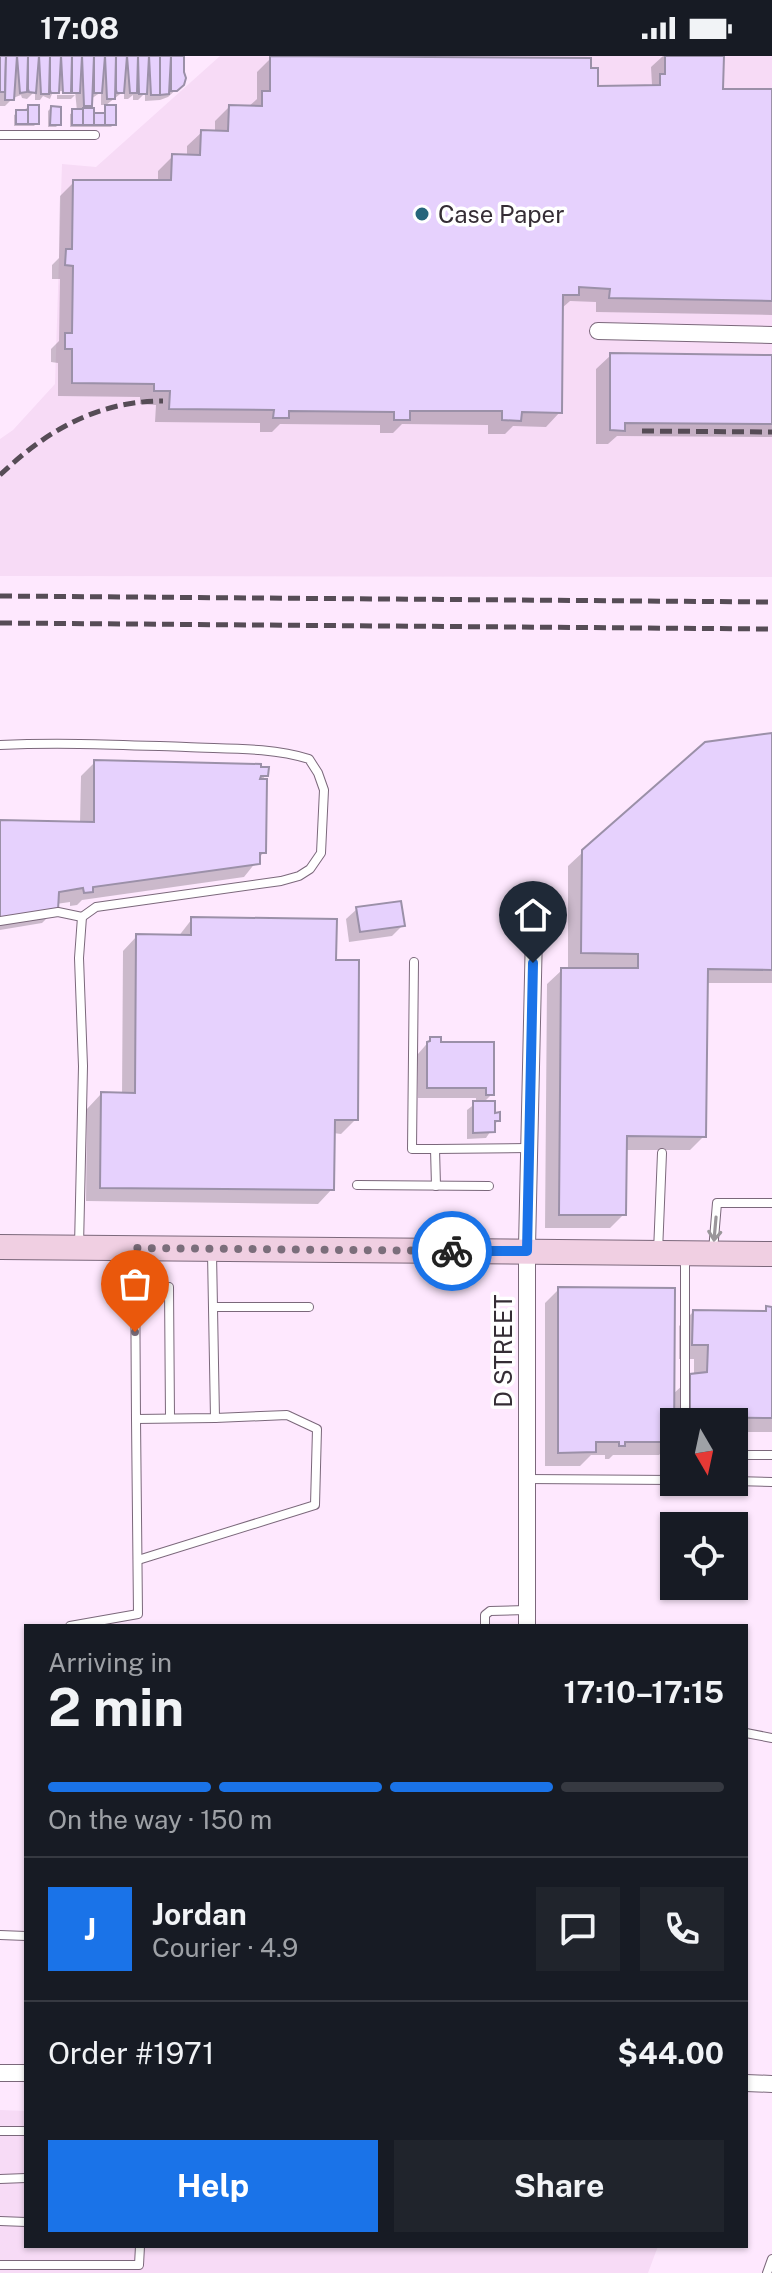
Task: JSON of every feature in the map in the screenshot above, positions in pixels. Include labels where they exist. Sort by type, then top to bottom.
[{"type":"main road","points":[[0,1247],[772,1254]]},
{"type":"street","points":[[598,331],[772,335]]},
{"type":"street","name":"D STREET","points":[[527,1618],[527,1251],[534,932]]},
{"type":"street","points":[[0,2073],[24,2073]]},
{"type":"street","points":[[748,2083],[772,2084]]},
{"type":"lane","points":[[0,135],[95,135]]},
{"type":"lane","points":[[0,745],[62,742],[246,749],[292,754],[309,759],[324,790],[321,853],[310,869],[299,876],[96,907],[82,917],[58,912],[0,921]]},
{"type":"lane","points":[[79,1247],[83,1066],[79,958],[82,917]]},
{"type":"lane","points":[[414,962],[412,1149],[529,1148]]},
{"type":"lane","points":[[435,1149],[436,1186]]},
{"type":"lane","points":[[658,1253],[662,1153]]},
{"type":"lane","points":[[357,1185],[489,1186]]},
{"type":"lane","points":[[713,1253],[717,1203],[772,1203]]},
{"type":"lane","points":[[81,1624],[138,1614],[135,1248]]},
{"type":"lane","points":[[212,1249],[215,1418]]},
{"type":"lane","points":[[685,1253],[685,1408]]},
{"type":"lane","points":[[169,1287],[170,1418]]},
{"type":"lane","points":[[213,1307],[309,1307]]},
{"type":"lane","points":[[136,1419],[287,1415],[317,1429],[315,1505],[138,1560]]},
{"type":"lane","points":[[748,1455],[772,1455]]},
{"type":"lane","points":[[527,1479],[660,1480]]},
{"type":"lane","points":[[748,1481],[772,1482]]},
{"type":"lane","points":[[485,1624],[485,1615],[490,1611],[527,1618]]},
{"type":"lane","points":[[748,1733],[772,1738]]},
{"type":"lane","points":[[0,1935],[24,1936]]},
{"type":"lane","points":[[0,2131],[24,2131]]},
{"type":"lane","points":[[0,2179],[24,2178]]},
{"type":"lane","points":[[0,2221],[24,2222]]},
{"type":"lane","points":[[0,2265],[139,2265],[140,2248]]},
{"type":"lane","points":[[767,2273],[772,2259]]},
{"type":"shaded area","name":"Case Paper","points":[[220,56],[772,56],[772,577],[0,576],[0,439],[13,430],[55,384],[62,164],[96,167]]},
{"type":"shaded area","points":[[0,2110],[24,2111],[24,2248],[657,2248],[648,2273],[0,2273]]},
{"type":"building","points":[[0,56],[6,56],[5,92],[0,92]]},
{"type":"building","points":[[6,56],[17,56],[14,100],[5,100]]},
{"type":"building","points":[[17,56],[28,56],[27,92],[20,93]]},
{"type":"building","points":[[28,56],[39,56],[36,93],[28,89]]},
{"type":"building","points":[[39,56],[50,56],[49,94],[41,94]]},
{"type":"building","points":[[50,56],[61,56],[59,93],[51,93],[50,90]]},
{"type":"building","points":[[61,56],[72,56],[71,93],[63,93]]},
{"type":"building","points":[[72,56],[82,56],[80,93],[72,93]]},
{"type":"building","points":[[82,56],[94,56],[92,106],[84,106]]},
{"type":"building","points":[[94,56],[105,56],[102,93],[94,93]]},
{"type":"building","points":[[105,56],[116,56],[115,99],[107,99]]},
{"type":"building","points":[[116,56],[127,56],[124,93],[117,93],[116,90]]},
{"type":"building","points":[[127,56],[138,56],[137,93],[130,93]]},
{"type":"building","points":[[138,56],[149,56],[147,94],[139,94]]},
{"type":"building","points":[[149,56],[160,56],[160,95],[151,95]]},
{"type":"building","points":[[160,56],[171,56],[169,94],[160,95]]},
{"type":"building","points":[[171,56],[184,56],[186,78],[177,91],[171,91]]},
{"type":"building","name":"Case Paper","points":[[270,56],[591,58],[591,68],[598,68],[598,86],[660,85],[660,74],[665,74],[665,56],[724,56],[723,89],[772,89],[772,301],[609,298],[610,289],[579,287],[579,295],[563,295],[562,413],[522,412],[521,421],[502,420],[502,411],[410,411],[410,420],[394,420],[394,412],[289,411],[289,418],[273,418],[274,410],[169,409],[170,391],[154,391],[154,384],[72,383],[72,349],[65,349],[65,333],[72,333],[73,266],[65,265],[66,249],[72,249],[73,180],[171,180],[172,154],[200,155],[201,130],[228,131],[229,105],[262,106],[262,91],[270,91]]},
{"type":"building","points":[[28,105],[39,105],[39,124],[28,124]]},
{"type":"building","points":[[105,105],[116,105],[116,125],[105,125]]},
{"type":"building","points":[[51,106],[61,107],[61,125],[50,125]]},
{"type":"building","points":[[83,108],[94,108],[94,125],[83,125]]},
{"type":"building","points":[[72,109],[83,109],[83,125],[72,125]]},
{"type":"building","points":[[16,110],[28,110],[28,124],[16,124]]},
{"type":"building","points":[[94,113],[105,113],[105,125],[94,125]]},
{"type":"building","points":[[610,353],[772,355],[772,424],[625,423],[625,431],[610,430]]},
{"type":"building","points":[[772,733],[772,970],[708,969],[706,1137],[627,1136],[626,1215],[559,1215],[561,968],[638,968],[638,954],[581,953],[582,850],[705,742]]},
{"type":"building","points":[[94,760],[261,764],[261,767],[269,767],[268,776],[261,776],[260,779],[267,779],[266,853],[260,853],[260,864],[93,887],[93,892],[84,893],[83,888],[59,892],[58,910],[0,918],[0,820],[94,822]]},
{"type":"building","points":[[401,901],[405,926],[360,932],[356,907]]},
{"type":"building","points":[[191,917],[337,919],[336,960],[359,960],[358,1120],[335,1120],[334,1190],[100,1188],[101,1092],[135,1093],[136,934],[191,935]]},
{"type":"building","points":[[430,1037],[441,1037],[441,1042],[494,1042],[494,1095],[486,1095],[486,1088],[427,1088],[427,1042]]},
{"type":"building","points":[[473,1101],[495,1101],[495,1113],[500,1112],[500,1121],[495,1121],[495,1132],[473,1133]]},
{"type":"building","points":[[558,1287],[675,1288],[674,1408],[660,1408],[660,1442],[625,1442],[625,1446],[619,1446],[619,1442],[596,1442],[596,1452],[558,1453]]},
{"type":"building","points":[[766,1306],[772,1307],[772,1418],[748,1418],[748,1408],[690,1408],[690,1374],[707,1372],[708,1345],[692,1345],[693,1310],[766,1311]]},
{"type":"railway","points":[[0,475],[54,432],[74,422],[116,406],[163,401]]},
{"type":"railway","points":[[642,431],[772,432]]},
{"type":"railway","points":[[0,596],[772,602]]},
{"type":"railway","points":[[0,623],[772,629]]},
{"type":"way so far","points":[[135,1332],[135,1248],[452,1251]]},
{"type":"place","name":"Case Paper","points":[[422,214]]},
{"type":"route","points":[[452,1251],[527,1251],[533,963]]}]
